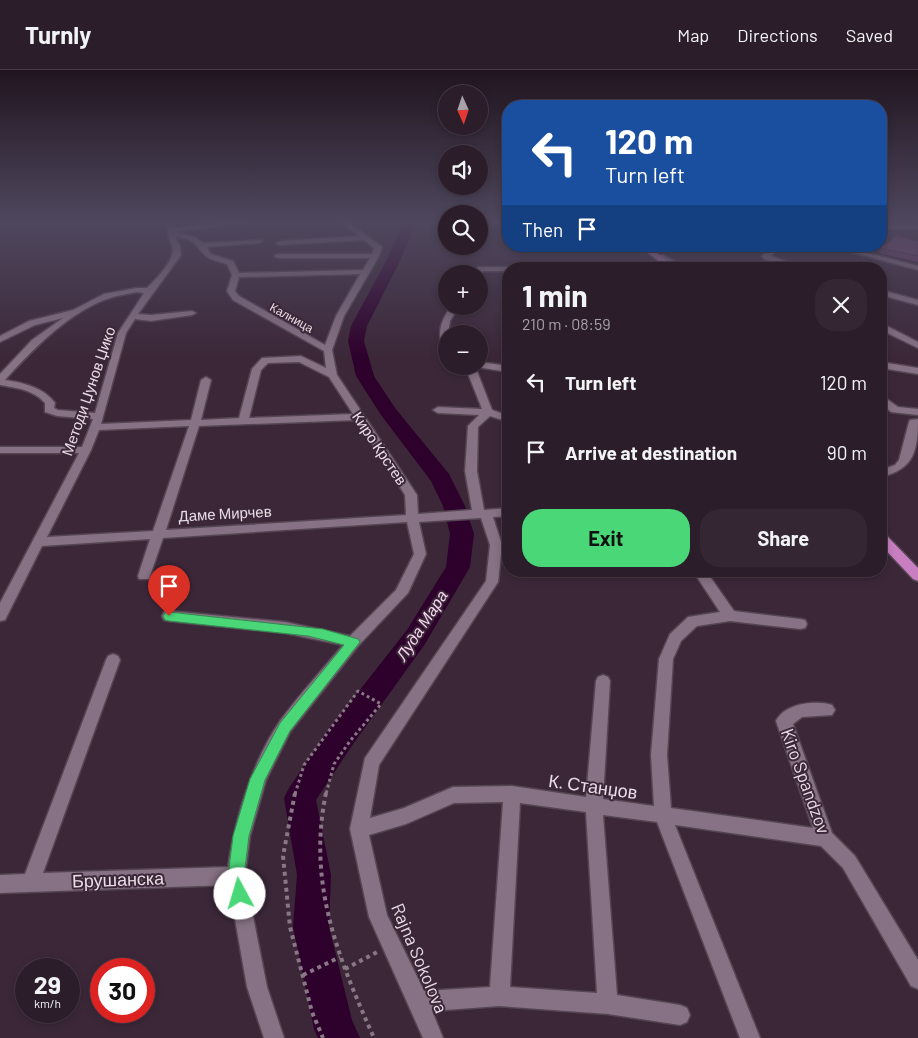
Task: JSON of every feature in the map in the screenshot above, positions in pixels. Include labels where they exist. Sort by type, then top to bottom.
[{"type":"main road","points":[[887,546],[918,576]]},
{"type":"street","points":[[149,291],[161,279],[170,266]]},
{"type":"street","points":[[232,266],[236,275],[366,272]]},
{"type":"street","name":"Киро Крстев","points":[[274,1038],[257,987],[236,876],[241,836],[258,779],[285,727],[353,642],[401,593],[420,554],[412,518],[411,495],[332,375],[328,350],[340,316],[369,266]]},
{"type":"street","points":[[488,271],[502,270]]},
{"type":"street","name":"Калница","points":[[236,275],[231,291],[236,298],[328,350]]},
{"type":"street","name":"Методи Џунов Џико","points":[[0,339],[32,324],[76,312],[107,296],[137,290],[149,291],[122,333],[86,450],[0,616]]},
{"type":"street","points":[[887,294],[918,303]]},
{"type":"street","points":[[76,312],[35,342],[0,381],[28,388],[45,396],[50,403],[49,410],[57,413],[98,416]]},
{"type":"street","points":[[132,316],[151,318],[192,314]]},
{"type":"street","points":[[887,329],[918,346]]},
{"type":"street","points":[[243,422],[257,369],[265,360],[301,359],[332,375]]},
{"type":"street","points":[[488,366],[502,368]]},
{"type":"street","points":[[887,366],[918,371]]},
{"type":"street","points":[[474,375],[488,412]]},
{"type":"street","points":[[144,576],[194,424],[206,380]]},
{"type":"street","points":[[887,403],[895,410],[918,412]]},
{"type":"street","points":[[438,410],[488,412],[502,417]]},
{"type":"street","name":"Rajna Sokolova","points":[[433,1038],[378,917],[359,829],[371,763],[492,582],[496,546],[483,514],[471,470],[473,426],[488,412]]},
{"type":"street","points":[[94,428],[359,417]]},
{"type":"street","points":[[887,473],[894,472],[904,464],[909,455],[914,422],[918,422]]},
{"type":"street","points":[[0,450],[86,450]]},
{"type":"street","name":"Даме Мирчев","points":[[39,542],[502,513]]},
{"type":"street","points":[[703,577],[730,616]]},
{"type":"street","points":[[169,616],[315,632],[353,642]]},
{"type":"street","points":[[750,1038],[663,816],[659,755],[666,659],[675,638],[694,621],[730,616],[800,624]]},
{"type":"street","points":[[31,882],[113,660]]},
{"type":"street","points":[[603,681],[594,806],[608,1004]]},
{"type":"street","name":"Kiro Spandzov","points":[[827,710],[799,711],[784,721],[825,838],[848,862],[918,979]]},
{"type":"street","points":[[499,996],[512,794]]},
{"type":"street","name":"К. Станџов","points":[[359,829],[406,816],[453,795],[512,794],[825,838]]},
{"type":"street","name":"Брушанска","points":[[0,884],[236,876]]},
{"type":"street","points":[[418,1002],[499,996],[608,1004],[680,1015]]},
{"type":"path","points":[[323,1038],[312,1012],[290,927],[283,856],[292,803],[304,765],[358,691],[380,704],[334,765],[320,817],[320,876],[331,935],[374,1038]]},
{"type":"path","points":[[344,969],[391,944]]},
{"type":"path","points":[[303,975],[340,958]]},
{"type":"waterway","name":"Луда Мара","points":[[340,1038],[334,1029],[311,927],[314,875],[300,798],[340,738],[416,637],[458,567],[462,534],[454,506],[441,479],[388,411],[365,376],[356,341],[359,326],[390,266]]},
{"type":"route","points":[[169,616],[323,633],[353,642],[318,683],[285,727],[258,779],[241,836],[236,876],[240,894]]}]
